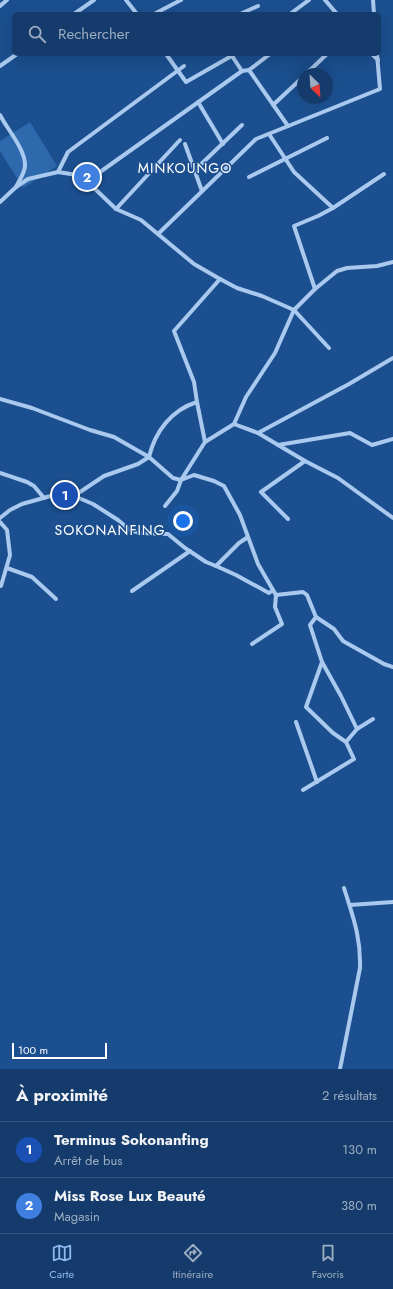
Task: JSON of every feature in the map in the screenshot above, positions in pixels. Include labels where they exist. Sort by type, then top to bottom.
[{"type":"street","points":[[0,6],[7,0]]},
{"type":"street","points":[[77,12],[94,0]]},
{"type":"street","points":[[126,0],[135,12]]},
{"type":"street","points":[[158,12],[181,0]]},
{"type":"street","points":[[293,12],[309,0]]},
{"type":"street","points":[[325,0],[335,12]]},
{"type":"street","points":[[373,0],[374,12]]},
{"type":"street","points":[[244,12],[258,6]]},
{"type":"street","points":[[0,66],[14,56]]},
{"type":"street","points":[[168,56],[186,82],[232,56]]},
{"type":"street","points":[[234,56],[242,71]]},
{"type":"street","points":[[86,182],[242,71],[249,70],[267,56]]},
{"type":"street","points":[[312,68],[325,56]]},
{"type":"street","points":[[374,56],[378,60]]},
{"type":"street","points":[[158,234],[256,139],[380,88],[378,56]]},
{"type":"street","points":[[58,172],[68,152],[184,66]]},
{"type":"street","points":[[249,70],[288,126]]},
{"type":"street","points":[[273,106],[297,83]]},
{"type":"street","points":[[198,102],[223,144]]},
{"type":"street","points":[[0,115],[24,157],[25,167],[16,187]]},
{"type":"street","points":[[0,120],[4,123]]},
{"type":"street","points":[[195,170],[242,125]]},
{"type":"street","points":[[269,134],[294,172],[333,208]]},
{"type":"street","points":[[249,177],[327,138]]},
{"type":"street","points":[[116,209],[180,140]]},
{"type":"street","points":[[185,144],[202,191]]},
{"type":"street","points":[[0,202],[16,187],[28,179],[58,172],[77,175],[116,209],[141,220],[194,264],[236,288],[262,296],[294,310],[329,348]]},
{"type":"street","points":[[315,289],[294,226],[333,208],[384,174]]},
{"type":"street","points":[[165,506],[177,491],[181,480],[205,442],[234,424],[246,397],[275,353],[294,310],[315,289],[337,271],[347,268],[377,266],[393,262]]},
{"type":"street","points":[[205,442],[194,382],[174,331],[220,279]]},
{"type":"street","points":[[258,433],[349,384],[393,358]]},
{"type":"street","points":[[0,399],[32,408],[90,430],[114,437],[149,457],[173,478],[181,480],[194,476],[214,481],[224,486],[240,515],[258,564],[276,595],[275,607],[282,624],[252,644]]},
{"type":"street","points":[[74,496],[104,476],[138,464],[149,457],[152,446],[162,426],[183,408],[197,402]]},
{"type":"street","points":[[234,424],[258,433],[305,461],[338,478],[393,518]]},
{"type":"street","points":[[278,445],[350,433],[372,445],[393,439]]},
{"type":"street","points":[[288,519],[262,492],[305,461]]},
{"type":"street","points":[[0,472],[34,486],[44,498]]},
{"type":"street","points":[[0,518],[10,510],[22,504],[54,494],[74,496],[93,504],[118,520],[130,530],[140,533],[168,534],[206,562],[268,593],[273,590]]},
{"type":"street","points":[[0,522],[7,530],[10,555],[1,586]]},
{"type":"street","points":[[216,566],[239,543],[248,537]]},
{"type":"street","points":[[132,591],[190,551]]},
{"type":"street","points":[[7,568],[32,577],[56,599]]},
{"type":"street","points":[[276,595],[303,592],[306,595],[316,617],[334,629],[343,642],[384,664],[393,667]]},
{"type":"street","points":[[316,617],[310,625],[322,662],[357,729]]},
{"type":"street","points":[[303,790],[354,759],[346,742],[333,733],[306,707],[322,662]]},
{"type":"street","points":[[346,742],[357,729],[373,719]]},
{"type":"street","points":[[296,722],[317,782]]},
{"type":"street","points":[[340,1069],[360,968],[361,954],[358,933],[344,888]]},
{"type":"street","points":[[350,905],[393,902]]},
{"type":"shaded area","points":[[30,122],[57,166],[23,188],[0,151],[0,141]]},
{"type":"place","name":"Miss Rose Lux Beauté","points":[[87,177]]},
{"type":"place","name":"Terminus Sokonanfing","points":[[65,495]]},
{"type":"district","name":"MINKOUNGO","points":[[185,168]]},
{"type":"district","name":"SOKONANFING","points":[[110,530]]}]
